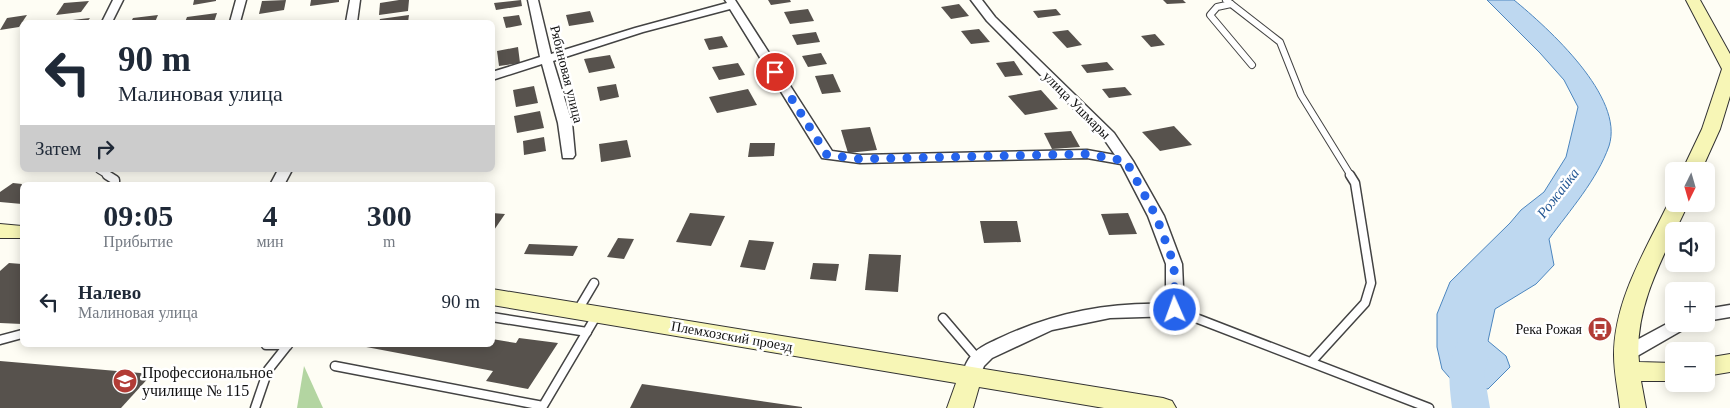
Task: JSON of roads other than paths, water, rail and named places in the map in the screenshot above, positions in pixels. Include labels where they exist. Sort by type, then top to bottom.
[{"type":"street","points":[[108,20],[118,0]]},
{"type":"street","points":[[236,20],[241,0]]},
{"type":"street","points":[[352,20],[355,0]]},
{"type":"street","name":"Рябиновая улица","points":[[534,0],[547,60],[566,123],[568,155]]},
{"type":"street","name":"улица Ушмары","points":[[976,0],[991,19],[1109,136],[1126,161],[1156,216],[1174,264],[1175,310]]},
{"type":"street","points":[[1694,0],[1730,69],[1711,128],[1696,162]]},
{"type":"street","points":[[495,75],[732,2],[827,155],[860,159],[1087,154],[1126,161]]},
{"type":"street","points":[[1633,408],[1627,362],[1629,322],[1639,291],[1674,212]]},
{"type":"street","points":[[0,231],[20,232]]},
{"type":"street","name":"Племхозский проезд","points":[[495,298],[587,319],[974,367],[1163,408]]},
{"type":"street","points":[[960,408],[974,367],[1015,338],[1046,326],[1086,315],[1141,309],[1175,310]]},
{"type":"street","points":[[1715,314],[1730,312]]},
{"type":"street","points":[[1627,362],[1669,332]]},
{"type":"street","points":[[1627,362],[1665,370]]},
{"type":"street","points":[[1715,366],[1730,363]]},
{"type":"lane","points":[[1252,65],[1210,15],[1217,8],[1229,2],[1280,42],[1301,96],[1355,183],[1371,283],[1365,303],[1312,361]]},
{"type":"lane","points":[[102,172],[115,180],[115,182]]},
{"type":"lane","points":[[335,366],[543,406],[587,319],[594,283]]},
{"type":"lane","points":[[1175,310],[1312,361],[1377,389],[1430,408]]},
{"type":"lane","points":[[495,317],[587,319]]},
{"type":"lane","points":[[942,318],[974,367]]},
{"type":"lane","points":[[0,340],[20,335]]},
{"type":"lane","points":[[255,408],[268,370],[286,347]]},
{"type":"water","points":[[1487,0],[1514,0],[1563,46],[1595,86],[1606,106],[1611,127],[1609,146],[1598,171],[1549,239],[1554,265],[1536,284],[1495,309],[1488,341],[1506,356],[1510,367],[1488,389],[1456,385],[1442,369],[1437,347],[1437,314],[1450,282],[1521,210],[1544,192],[1566,157],[1578,107],[1564,80]]},
{"type":"waterway","name":"Рожайка","points":[[1471,408],[1466,373],[1473,347]]},
{"type":"place","name":"Река Рожая","points":[[1600,329]]},
{"type":"place","name":"Профессиональное училище № 115","points":[[125,381]]}]
